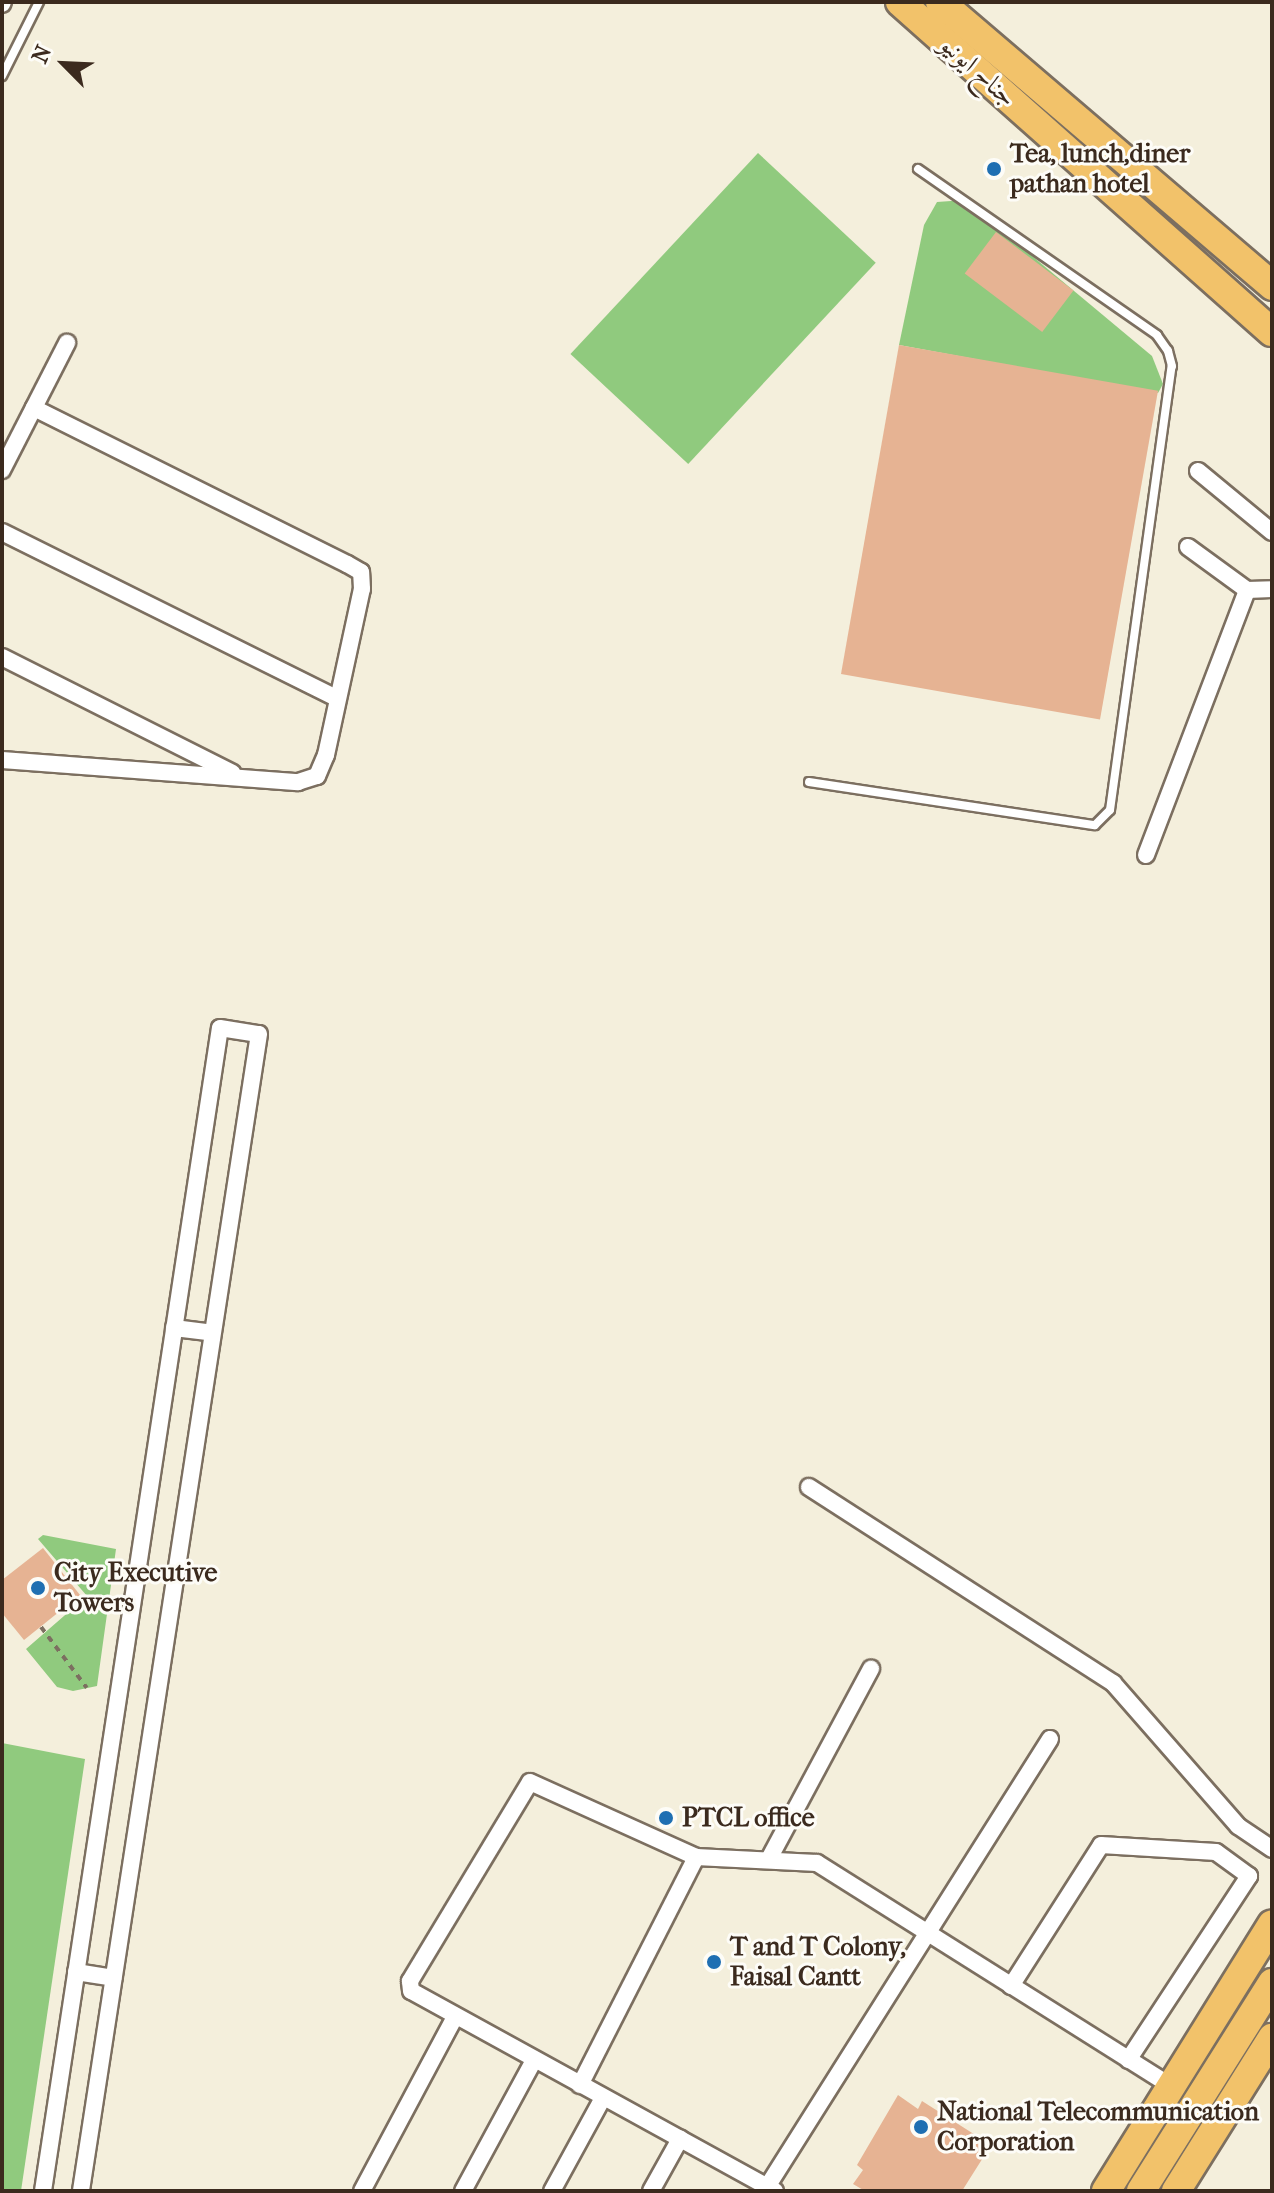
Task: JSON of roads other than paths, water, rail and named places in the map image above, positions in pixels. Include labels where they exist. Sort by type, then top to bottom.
[{"type":"highway","name":"جناح ایونیو","points":[[900,2],[1272,332]]},
{"type":"highway","name":"جناح ایونیو","points":[[940,2],[1272,286]]},
{"type":"highway","points":[[1106,2191],[1169,2085],[1272,1924]]},
{"type":"highway","points":[[1141,2191],[1272,1983]]},
{"type":"highway","points":[[1176,2191],[1272,2038]]},
{"type":"street","points":[[2,470],[67,343]]},
{"type":"street","points":[[2,760],[298,782],[317,776],[326,755],[362,589],[361,572],[34,408]]},
{"type":"street","points":[[1198,471],[1272,532]]},
{"type":"street","points":[[2,532],[336,698]]},
{"type":"street","points":[[1188,547],[1247,590],[1272,589]]},
{"type":"street","points":[[1146,855],[1247,590]]},
{"type":"street","points":[[2,657],[241,777]]},
{"type":"street","points":[[43,2191],[220,1028],[259,1034],[81,2191]]},
{"type":"street","points":[[174,1328],[212,1333]]},
{"type":"street","points":[[809,1487],[1113,1683],[1238,1826],[1272,1849]]},
{"type":"street","points":[[769,1859],[871,1669]]},
{"type":"street","points":[[1050,1739],[925,1932],[771,2189],[747,2184],[680,2139],[411,1991],[410,1981],[523,1786],[538,1783],[696,1857],[817,1863],[925,1932],[1169,2085]]},
{"type":"street","points":[[1011,1986],[1101,1845],[1216,1852],[1249,1876],[1128,2060]]},
{"type":"street","points":[[580,2085],[696,1857]]},
{"type":"street","points":[[76,1972],[114,1978]]},
{"type":"street","points":[[362,2191],[455,2017]]},
{"type":"street","points":[[463,2191],[534,2060]]},
{"type":"street","points":[[552,2191],[603,2098]]},
{"type":"street","points":[[651,2191],[680,2139]]},
{"type":"lane","points":[[2,76],[39,2]]},
{"type":"lane","points":[[809,782],[1095,825],[1110,810],[1172,366],[1168,351],[1157,335],[918,169]]},
{"type":"place","name":"Tea, lunch,diner pathan hotel","points":[[994,169]]},
{"type":"place","name":"City Executive Towers","points":[[38,1588]]},
{"type":"place","name":"PTCL office","points":[[666,1818]]},
{"type":"place","name":"T and T Colony, Faisal Cantt","points":[[714,1962]]},
{"type":"place","name":"National Telecommunication Corporation","points":[[921,2127]]}]
